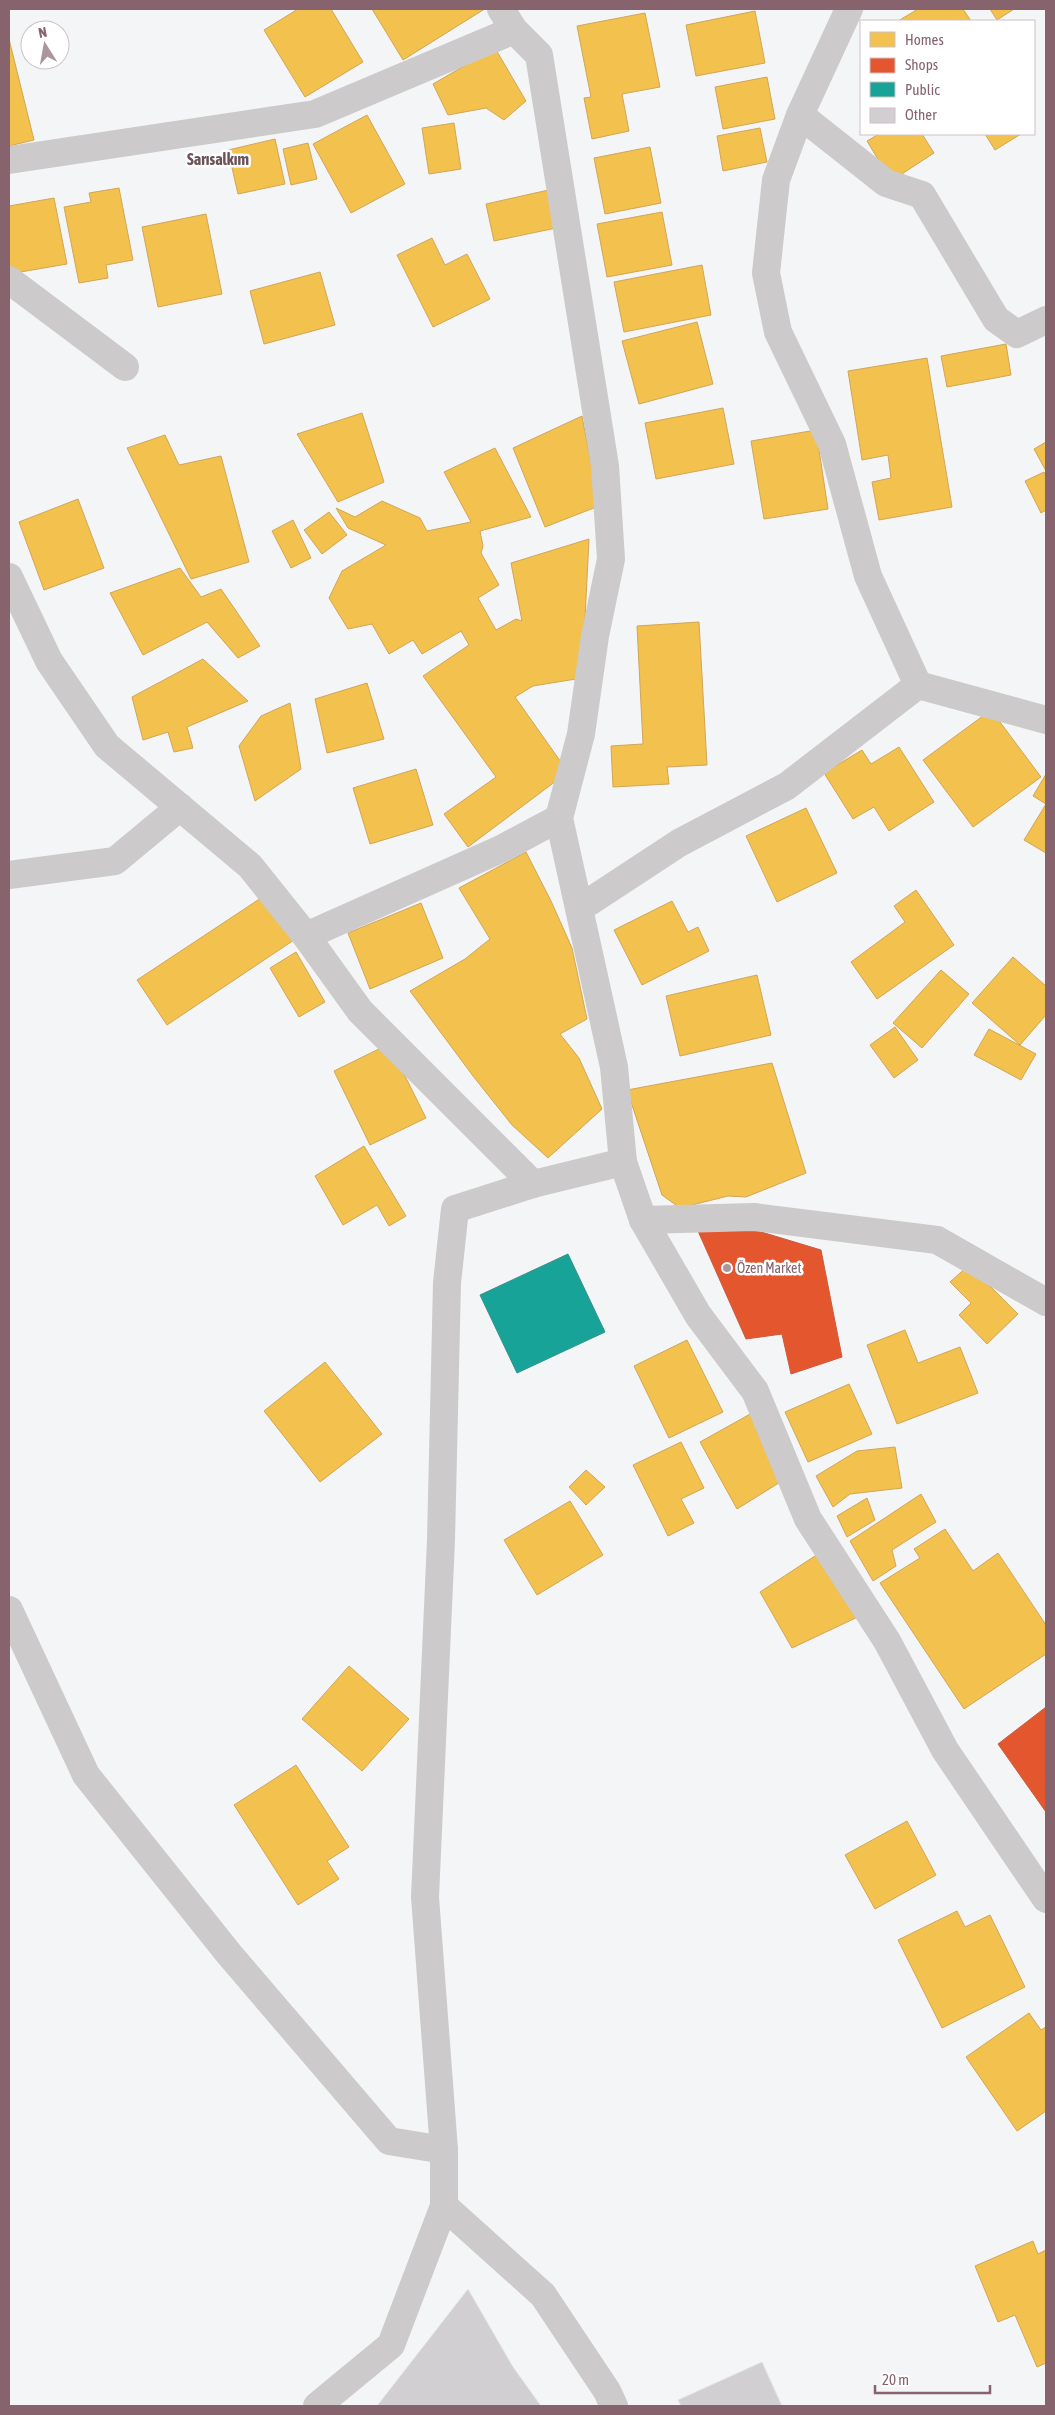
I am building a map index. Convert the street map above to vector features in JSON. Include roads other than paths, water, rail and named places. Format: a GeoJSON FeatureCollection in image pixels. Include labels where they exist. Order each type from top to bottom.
{"type":"FeatureCollection","features":[{"type":"Feature","properties":{"kind":"street"},"geometry":{"type":"LineString","coordinates":[[849,9],[800,115],[776,180],[766,273],[778,332],[832,444],[868,576],[918,685]]}},
{"type":"Feature","properties":{"kind":"street"},"geometry":{"type":"LineString","coordinates":[[9,160],[315,114],[508,20],[539,55],[605,466],[610,550],[581,734],[559,818],[614,1067],[623,1162],[643,1220],[698,1316],[755,1392],[808,1519],[887,1640],[944,1750],[1046,1899]]}},
{"type":"Feature","properties":{"kind":"street"},"geometry":{"type":"LineString","coordinates":[[800,115],[886,184],[922,195],[996,319],[1017,334],[1046,320]]}},
{"type":"Feature","properties":{"kind":"street"},"geometry":{"type":"LineString","coordinates":[[9,280],[125,367]]}},
{"type":"Feature","properties":{"kind":"street"},"geometry":{"type":"LineString","coordinates":[[9,577],[20,625],[49,660],[107,746],[250,866],[306,936],[360,1011],[533,1184]]}},
{"type":"Feature","properties":{"kind":"street"},"geometry":{"type":"LineString","coordinates":[[918,685],[1046,720]]}},
{"type":"Feature","properties":{"kind":"street"},"geometry":{"type":"LineString","coordinates":[[580,908],[679,844],[787,786],[918,685]]}},
{"type":"Feature","properties":{"kind":"street"},"geometry":{"type":"LineString","coordinates":[[9,875],[115,861],[180,807]]}},
{"type":"Feature","properties":{"kind":"street"},"geometry":{"type":"LineString","coordinates":[[306,936],[501,849],[559,818]]}},
{"type":"Feature","properties":{"kind":"street"},"geometry":{"type":"LineString","coordinates":[[317,2406],[391,2345],[444,2206],[444,2150],[425,1897],[442,1540],[447,1283],[455,1209],[533,1184],[623,1162]]}},
{"type":"Feature","properties":{"kind":"street"},"geometry":{"type":"LineString","coordinates":[[643,1220],[754,1217],[937,1240],[1046,1302]]}},
{"type":"Feature","properties":{"kind":"street"},"geometry":{"type":"LineString","coordinates":[[9,1610],[86,1775],[223,1946],[389,2141],[444,2150]]}},
{"type":"Feature","properties":{"kind":"street"},"geometry":{"type":"LineString","coordinates":[[444,2206],[543,2295],[607,2391],[614,2406]]}},
{"type":"Feature","properties":{"kind":"place","name":"Özen Market"},"geometry":{"type":"Point","coordinates":[727,1268]}},
{"type":"Feature","properties":{"kind":"district","name":"Sarısalkım"},"geometry":{"type":"Point","coordinates":[218,159]}}]}
